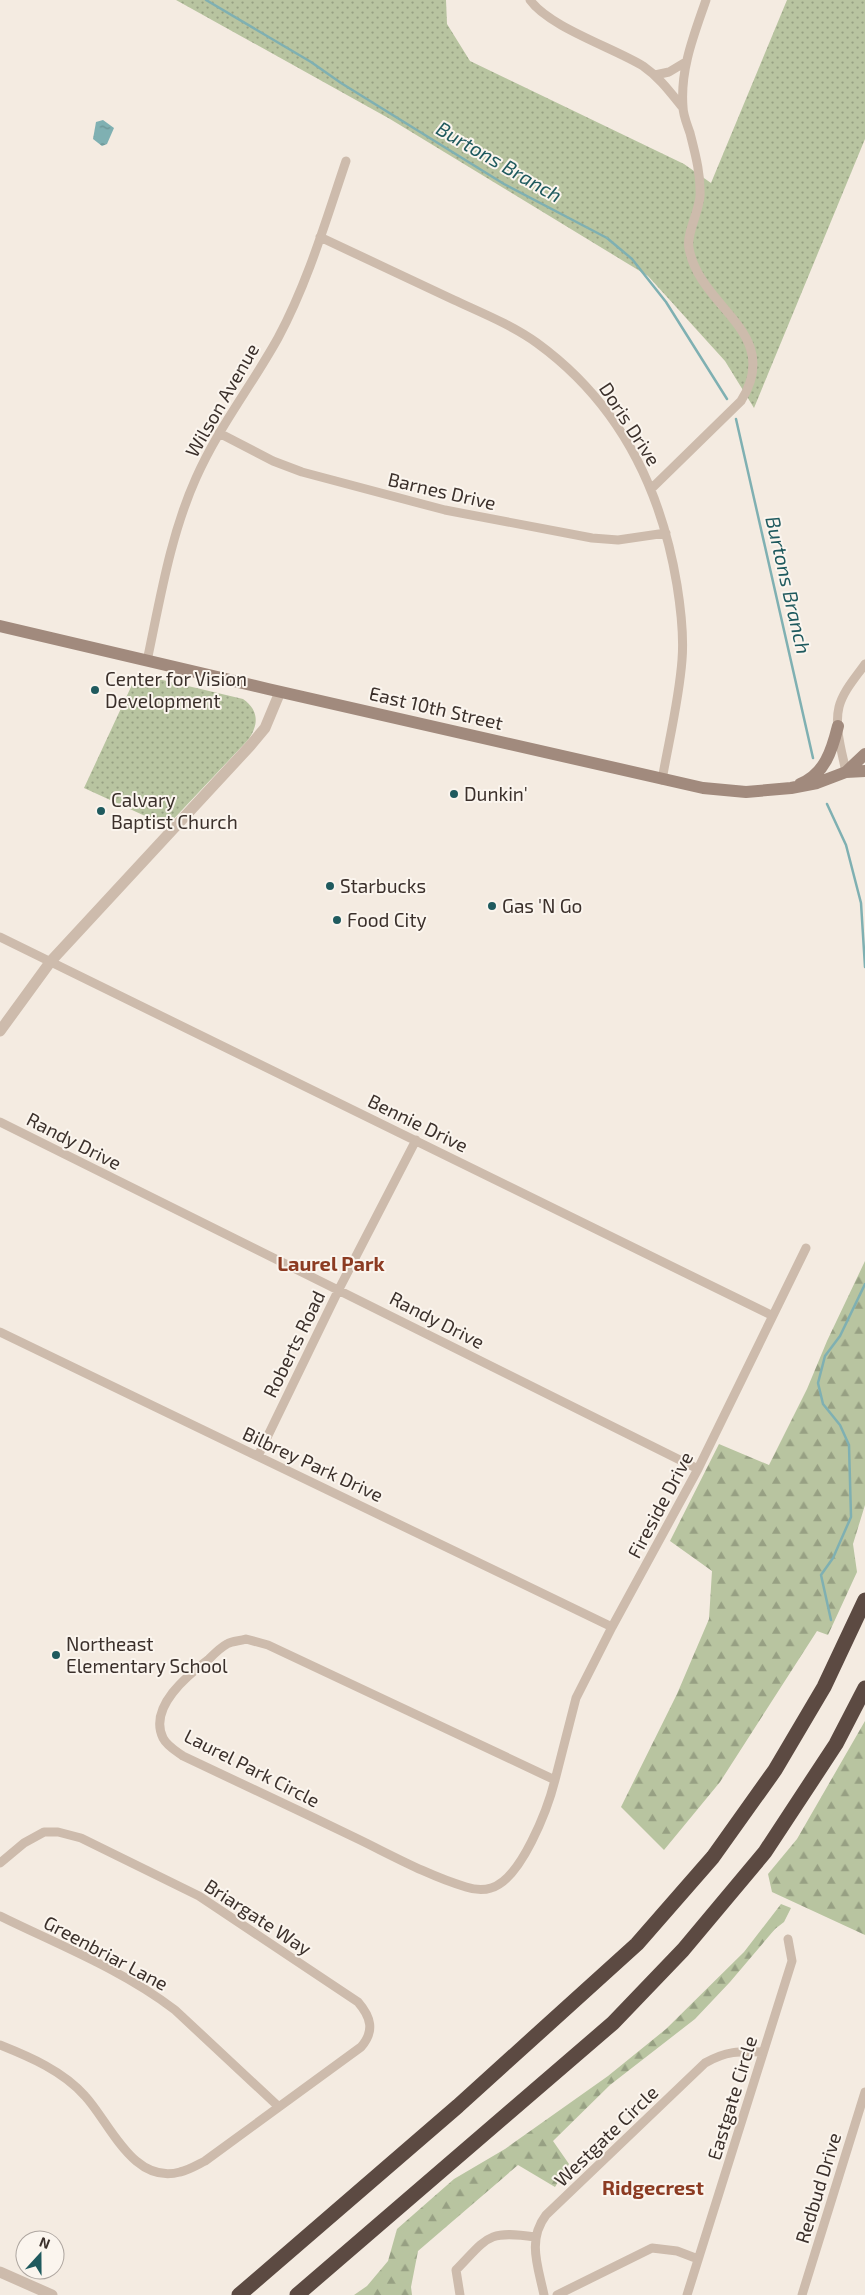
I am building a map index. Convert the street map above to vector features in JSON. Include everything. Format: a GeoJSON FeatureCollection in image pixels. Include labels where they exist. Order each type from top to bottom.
{"type":"FeatureCollection","features":[{"type":"Feature","properties":{"kind":"highway"},"geometry":{"type":"LineString","coordinates":[[239,2295],[458,2106],[637,1944],[713,1856],[775,1770],[824,1686],[865,1600]]}},
{"type":"Feature","properties":{"kind":"highway"},"geometry":{"type":"LineString","coordinates":[[297,2295],[613,2023],[684,1950],[764,1852],[836,1744],[865,1688]]}},
{"type":"Feature","properties":{"kind":"main road","name":"East 10th Street"},"geometry":{"type":"LineString","coordinates":[[0,626],[703,788],[746,792],[791,788],[817,783],[846,772],[865,771]]}},
{"type":"Feature","properties":{"kind":"main road"},"geometry":{"type":"LineString","coordinates":[[791,788],[805,782],[828,760],[838,726]]}},
{"type":"Feature","properties":{"kind":"main road"},"geometry":{"type":"LineString","coordinates":[[846,772],[865,754]]}},
{"type":"Feature","properties":{"kind":"street"},"geometry":{"type":"LineString","coordinates":[[530,0],[553,19],[642,66],[655,76],[683,108]]}},
{"type":"Feature","properties":{"kind":"street"},"geometry":{"type":"LineString","coordinates":[[652,488],[741,401],[751,386],[753,368],[750,348],[744,334],[734,318],[703,283],[692,262],[688,242],[700,197],[698,161],[683,108],[684,62],[706,0]]}},
{"type":"Feature","properties":{"kind":"street"},"geometry":{"type":"LineString","coordinates":[[655,76],[669,72],[684,62]]}},
{"type":"Feature","properties":{"kind":"street","name":"Wilson Avenue"},"geometry":{"type":"LineString","coordinates":[[147,661],[171,553],[196,480],[219,433],[278,338],[300,290],[346,161]]}},
{"type":"Feature","properties":{"kind":"street","name":"Doris Drive"},"geometry":{"type":"LineString","coordinates":[[320,237],[497,320],[536,342],[574,373],[599,401],[619,429],[652,488],[666,533],[680,602],[682,660],[662,780]]}},
{"type":"Feature","properties":{"kind":"street","name":"Barnes Drive"},"geometry":{"type":"LineString","coordinates":[[219,433],[273,461],[302,472],[445,510],[592,538],[618,540],[666,533]]}},
{"type":"Feature","properties":{"kind":"street"},"geometry":{"type":"LineString","coordinates":[[846,772],[838,726],[839,706],[847,689],[865,664]]}},
{"type":"Feature","properties":{"kind":"street"},"geometry":{"type":"LineString","coordinates":[[0,1031],[51,961],[265,728],[280,692]]}},
{"type":"Feature","properties":{"kind":"street","name":"Bennie Drive"},"geometry":{"type":"LineString","coordinates":[[0,937],[771,1315]]}},
{"type":"Feature","properties":{"kind":"street","name":"Randy Drive"},"geometry":{"type":"LineString","coordinates":[[0,1122],[698,1469]]}},
{"type":"Feature","properties":{"kind":"street","name":"Roberts Road"},"geometry":{"type":"LineString","coordinates":[[258,1456],[339,1289],[416,1140]]}},
{"type":"Feature","properties":{"kind":"street","name":"Fireside Drive"},"geometry":{"type":"LineString","coordinates":[[555,1780],[576,1698],[612,1627],[698,1469],[771,1315],[806,1248]]}},
{"type":"Feature","properties":{"kind":"street","name":"Bilbrey Park Drive"},"geometry":{"type":"LineString","coordinates":[[0,1332],[612,1627]]}},
{"type":"Feature","properties":{"kind":"street","name":"Laurel Park Circle"},"geometry":{"type":"LineString","coordinates":[[246,1639],[268,1645],[555,1780],[539,1825],[514,1872],[503,1883],[479,1891],[464,1887],[401,1860],[183,1756],[163,1738],[160,1725],[162,1711],[168,1700],[189,1675],[227,1644],[246,1639]]}},
{"type":"Feature","properties":{"kind":"street","name":"Briargate Way"},"geometry":{"type":"LineString","coordinates":[[0,1863],[24,1843],[44,1832],[58,1832],[81,1838],[199,1896],[358,2002],[366,2012],[370,2024],[367,2040],[361,2047],[205,2161],[180,2172],[156,2172],[132,2158],[84,2095],[68,2081],[45,2066],[0,2045]]}},
{"type":"Feature","properties":{"kind":"street","name":"Greenbriar Lane"},"geometry":{"type":"LineString","coordinates":[[0,1916],[123,1976],[157,1996],[175,2010],[279,2107]]}},
{"type":"Feature","properties":{"kind":"street","name":"Eastgate Circle"},"geometry":{"type":"LineString","coordinates":[[687,2295],[792,1960],[788,1939]]}},
{"type":"Feature","properties":{"kind":"street","name":"Westgate Circle"},"geometry":{"type":"LineString","coordinates":[[535,2237],[539,2224],[546,2215],[705,2063],[717,2056],[734,2051],[763,2052]]}},
{"type":"Feature","properties":{"kind":"street","name":"Redbud Drive"},"geometry":{"type":"LineString","coordinates":[[802,2295],[865,2092]]}},
{"type":"Feature","properties":{"kind":"street"},"geometry":{"type":"LineString","coordinates":[[460,2295],[456,2270],[488,2237],[510,2233],[535,2237],[534,2248],[544,2295]]}},
{"type":"Feature","properties":{"kind":"street"},"geometry":{"type":"LineString","coordinates":[[557,2295],[652,2248],[677,2251],[698,2259]]}},
{"type":"Feature","properties":{"kind":"street"},"geometry":{"type":"LineString","coordinates":[[0,2272],[52,2295]]}},
{"type":"Feature","properties":{"kind":"green space"},"geometry":{"type":"Polygon","coordinates":[[[176,0],[446,0],[447,24],[470,61],[684,164],[711,183],[787,0],[865,0],[865,139],[754,408],[725,361],[648,276],[390,119],[176,0]]]}},
{"type":"Feature","properties":{"kind":"green space"},"geometry":{"type":"Polygon","coordinates":[[[137,674],[243,699],[252,708],[256,718],[254,729],[248,740],[167,826],[84,788],[137,674]]]}},
{"type":"Feature","properties":{"kind":"green space"},"geometry":{"type":"Polygon","coordinates":[[[865,1261],[865,1505],[853,1544],[857,1572],[828,1635],[817,1631],[720,1782],[664,1850],[621,1807],[677,1694],[709,1619],[712,1571],[670,1541],[719,1444],[769,1465],[807,1389],[827,1341],[865,1261]]]}},
{"type":"Feature","properties":{"kind":"green space"},"geometry":{"type":"Polygon","coordinates":[[[865,1721],[865,1935],[772,1892],[768,1874],[797,1839],[865,1721]]]}},
{"type":"Feature","properties":{"kind":"green space"},"geometry":{"type":"Polygon","coordinates":[[[781,1904],[791,1908],[784,1922],[775,1929],[730,1982],[695,2019],[610,2085],[553,2141],[569,2164],[555,2187],[518,2165],[418,2251],[411,2287],[412,2295],[354,2295],[367,2286],[388,2261],[397,2229],[454,2179],[505,2149],[608,2076],[666,2029],[744,1952],[781,1904]]]}},
{"type":"Feature","properties":{"kind":"water"},"geometry":{"type":"Polygon","coordinates":[[[103,120],[114,128],[107,144],[102,146],[93,139],[96,122],[103,120]]]}},
{"type":"Feature","properties":{"kind":"waterway","name":"Burtons Branch"},"geometry":{"type":"LineString","coordinates":[[206,0],[311,62],[341,83],[504,184],[607,238],[632,259],[666,302],[727,399]]}},
{"type":"Feature","properties":{"kind":"waterway","name":"Burtons Branch"},"geometry":{"type":"LineString","coordinates":[[736,419],[813,758]]}},
{"type":"Feature","properties":{"kind":"waterway","name":"Burtons Branch"},"geometry":{"type":"LineString","coordinates":[[827,804],[846,845],[861,903],[865,967]]}},
{"type":"Feature","properties":{"kind":"waterway","name":"Burtons Branch"},"geometry":{"type":"LineString","coordinates":[[831,1620],[821,1575],[833,1558],[851,1517],[849,1445],[840,1425],[823,1404],[818,1383],[825,1356],[840,1336],[865,1284]]}},
{"type":"Feature","properties":{"kind":"place","name":"Center for Vision Development"},"geometry":{"type":"Point","coordinates":[95,690]}},
{"type":"Feature","properties":{"kind":"place","name":"Dunkin'"},"geometry":{"type":"Point","coordinates":[454,794]}},
{"type":"Feature","properties":{"kind":"place","name":"Calvary Baptist Church"},"geometry":{"type":"Point","coordinates":[101,811]}},
{"type":"Feature","properties":{"kind":"place","name":"Starbucks"},"geometry":{"type":"Point","coordinates":[330,886]}},
{"type":"Feature","properties":{"kind":"place","name":"Gas 'N Go"},"geometry":{"type":"Point","coordinates":[492,906]}},
{"type":"Feature","properties":{"kind":"place","name":"Food City"},"geometry":{"type":"Point","coordinates":[337,920]}},
{"type":"Feature","properties":{"kind":"place","name":"Northeast Elementary School"},"geometry":{"type":"Point","coordinates":[56,1655]}},
{"type":"Feature","properties":{"kind":"district","name":"Laurel Park"},"geometry":{"type":"Point","coordinates":[331,1264]}},
{"type":"Feature","properties":{"kind":"district","name":"Ridgecrest"},"geometry":{"type":"Point","coordinates":[653,2188]}}]}
